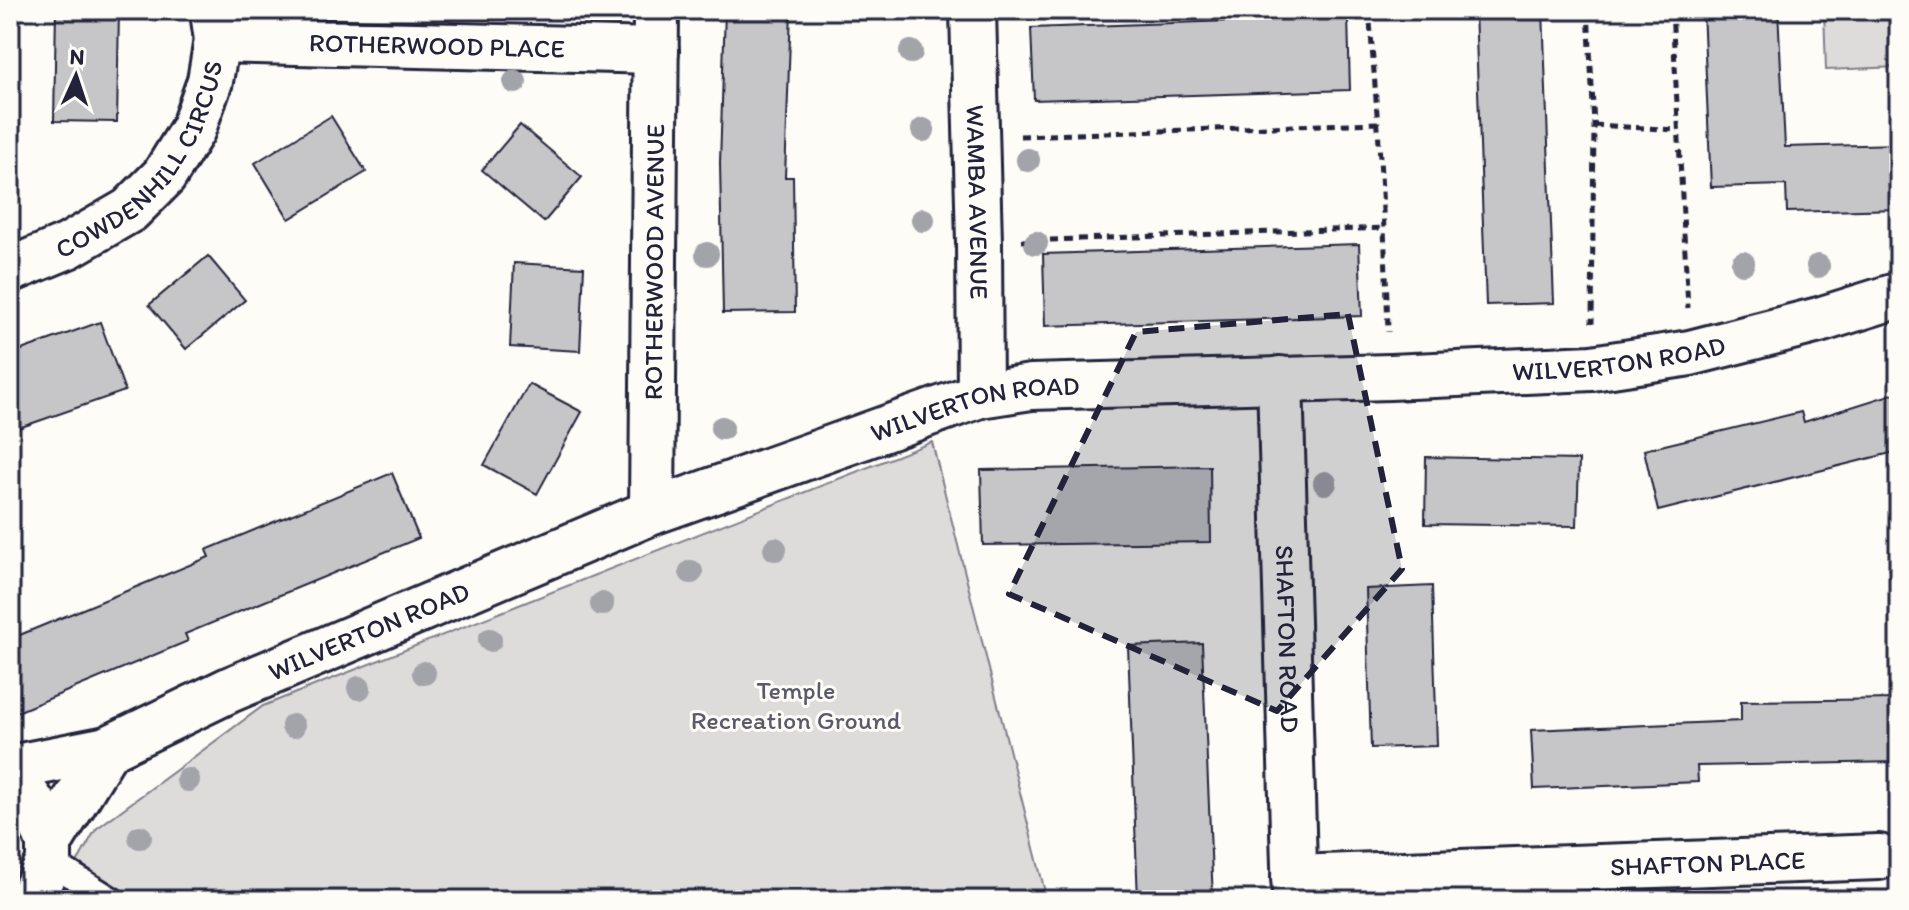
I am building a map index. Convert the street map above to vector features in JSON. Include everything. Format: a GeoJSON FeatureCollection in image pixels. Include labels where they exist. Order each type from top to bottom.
{"type":"FeatureCollection","features":[{"type":"Feature","properties":{"kind":"street","name":"WAMBA AVENUE"},"geometry":{"type":"LineString","coordinates":[[973,10],[980,395]]}},
{"type":"Feature","properties":{"kind":"street","name":"ROTHERWOOD PLACE"},"geometry":{"type":"LineString","coordinates":[[215,25],[656,30]]}},
{"type":"Feature","properties":{"kind":"street","name":"COWDENHILL CIRCUS"},"geometry":{"type":"LineString","coordinates":[[10,270],[68,246],[130,210],[164,176],[193,129],[210,81],[215,25]]}},
{"type":"Feature","properties":{"kind":"street","name":"ROTHERWOOD AVENUE"},"geometry":{"type":"LineString","coordinates":[[652,512],[656,30]]}},
{"type":"Feature","properties":{"kind":"street","name":"WILVERTON ROAD"},"geometry":{"type":"LineString","coordinates":[[10,768],[107,749],[229,690],[652,512],[980,395],[1031,387],[1592,368],[1690,353],[1819,320],[1899,295]]}},
{"type":"Feature","properties":{"kind":"street","name":"SHAFTON ROAD"},"geometry":{"type":"LineString","coordinates":[[1280,379],[1295,889]]}},
{"type":"Feature","properties":{"kind":"street"},"geometry":{"type":"LineString","coordinates":[[43,868],[107,749]]}},
{"type":"Feature","properties":{"kind":"street"},"geometry":{"type":"LineString","coordinates":[[10,782],[23,790],[34,805],[43,868]]}},
{"type":"Feature","properties":{"kind":"street","name":"SHAFTON PLACE"},"geometry":{"type":"LineString","coordinates":[[1295,889],[1879,857]]}},
{"type":"Feature","properties":{"kind":"lane"},"geometry":{"type":"LineString","coordinates":[[43,868],[112,900]]}},
{"type":"Feature","properties":{"kind":"path"},"geometry":{"type":"LineString","coordinates":[[1369,10],[1379,123],[1390,377]]}},
{"type":"Feature","properties":{"kind":"path"},"geometry":{"type":"LineString","coordinates":[[1588,10],[1594,125],[1592,368]]}},
{"type":"Feature","properties":{"kind":"path"},"geometry":{"type":"LineString","coordinates":[[1672,10],[1690,353]]}},
{"type":"Feature","properties":{"kind":"path"},"geometry":{"type":"LineString","coordinates":[[977,137],[1379,123]]}},
{"type":"Feature","properties":{"kind":"path"},"geometry":{"type":"LineString","coordinates":[[1594,125],[1678,130]]}},
{"type":"Feature","properties":{"kind":"path"},"geometry":{"type":"LineString","coordinates":[[979,243],[1385,228]]}},
{"type":"Feature","properties":{"kind":"highlighted area"},"geometry":{"type":"Polygon","coordinates":[[[1348,314],[1402,569],[1277,711],[1009,594],[1136,332],[1348,314]]]}},
{"type":"Feature","properties":{"kind":"green space"},"geometry":{"type":"Polygon","coordinates":[[[1824,10],[1899,10],[1899,67],[1826,70],[1824,10]]]}},
{"type":"Feature","properties":{"kind":"green space","name":"Temple Recreation Ground"},"geometry":{"type":"Polygon","coordinates":[[[932,442],[1047,900],[56,900],[96,829],[263,706],[932,442]]]}},
{"type":"Feature","properties":{"kind":"building"},"geometry":{"type":"Polygon","coordinates":[[[56,10],[119,10],[117,122],[54,121],[56,10]]]}},
{"type":"Feature","properties":{"kind":"building"},"geometry":{"type":"Polygon","coordinates":[[[725,10],[791,10],[785,177],[793,177],[795,312],[723,313],[720,163],[725,10]]]}},
{"type":"Feature","properties":{"kind":"building"},"geometry":{"type":"Polygon","coordinates":[[[1475,10],[1543,10],[1554,303],[1486,305],[1475,10]]]}},
{"type":"Feature","properties":{"kind":"building"},"geometry":{"type":"Polygon","coordinates":[[[1703,10],[1778,10],[1785,147],[1899,144],[1899,209],[1787,212],[1786,185],[1711,187],[1703,10]]]}},
{"type":"Feature","properties":{"kind":"building"},"geometry":{"type":"Polygon","coordinates":[[[1348,17],[1350,90],[1034,100],[1031,28],[1348,17]]]}},
{"type":"Feature","properties":{"kind":"building"},"geometry":{"type":"Polygon","coordinates":[[[331,116],[366,172],[289,219],[255,163],[331,116]]]}},
{"type":"Feature","properties":{"kind":"building"},"geometry":{"type":"Polygon","coordinates":[[[520,125],[582,177],[544,222],[482,170],[520,125]]]}},
{"type":"Feature","properties":{"kind":"building"},"geometry":{"type":"Polygon","coordinates":[[[1359,244],[1362,316],[1045,326],[1043,254],[1359,244]]]}},
{"type":"Feature","properties":{"kind":"building"},"geometry":{"type":"Polygon","coordinates":[[[208,256],[245,300],[186,349],[149,305],[208,256]]]}},
{"type":"Feature","properties":{"kind":"building"},"geometry":{"type":"Polygon","coordinates":[[[514,263],[584,267],[580,351],[510,347],[514,263]]]}},
{"type":"Feature","properties":{"kind":"building"},"geometry":{"type":"Polygon","coordinates":[[[100,322],[125,391],[10,431],[10,354],[100,322]]]}},
{"type":"Feature","properties":{"kind":"building"},"geometry":{"type":"Polygon","coordinates":[[[529,384],[582,412],[537,494],[484,465],[529,384]]]}},
{"type":"Feature","properties":{"kind":"building"},"geometry":{"type":"Polygon","coordinates":[[[1899,392],[1899,451],[1658,511],[1644,450],[1801,412],[1804,422],[1899,392]]]}},
{"type":"Feature","properties":{"kind":"building"},"geometry":{"type":"Polygon","coordinates":[[[1426,457],[1579,460],[1577,526],[1425,524],[1426,457]]]}},
{"type":"Feature","properties":{"kind":"building"},"geometry":{"type":"Polygon","coordinates":[[[1210,466],[1211,542],[983,545],[981,470],[1210,466]]]}},
{"type":"Feature","properties":{"kind":"building"},"geometry":{"type":"Polygon","coordinates":[[[392,473],[419,538],[185,634],[188,641],[10,715],[10,639],[209,557],[206,550],[392,473]]]}},
{"type":"Feature","properties":{"kind":"building"},"geometry":{"type":"Polygon","coordinates":[[[1432,586],[1437,746],[1371,748],[1366,589],[1432,586]]]}},
{"type":"Feature","properties":{"kind":"building"},"geometry":{"type":"Polygon","coordinates":[[[1202,643],[1213,900],[1138,900],[1128,646],[1202,643]]]}},
{"type":"Feature","properties":{"kind":"building"},"geometry":{"type":"Polygon","coordinates":[[[1899,699],[1899,762],[1697,766],[1698,782],[1534,789],[1531,730],[1741,721],[1741,701],[1899,699]]]}}]}
